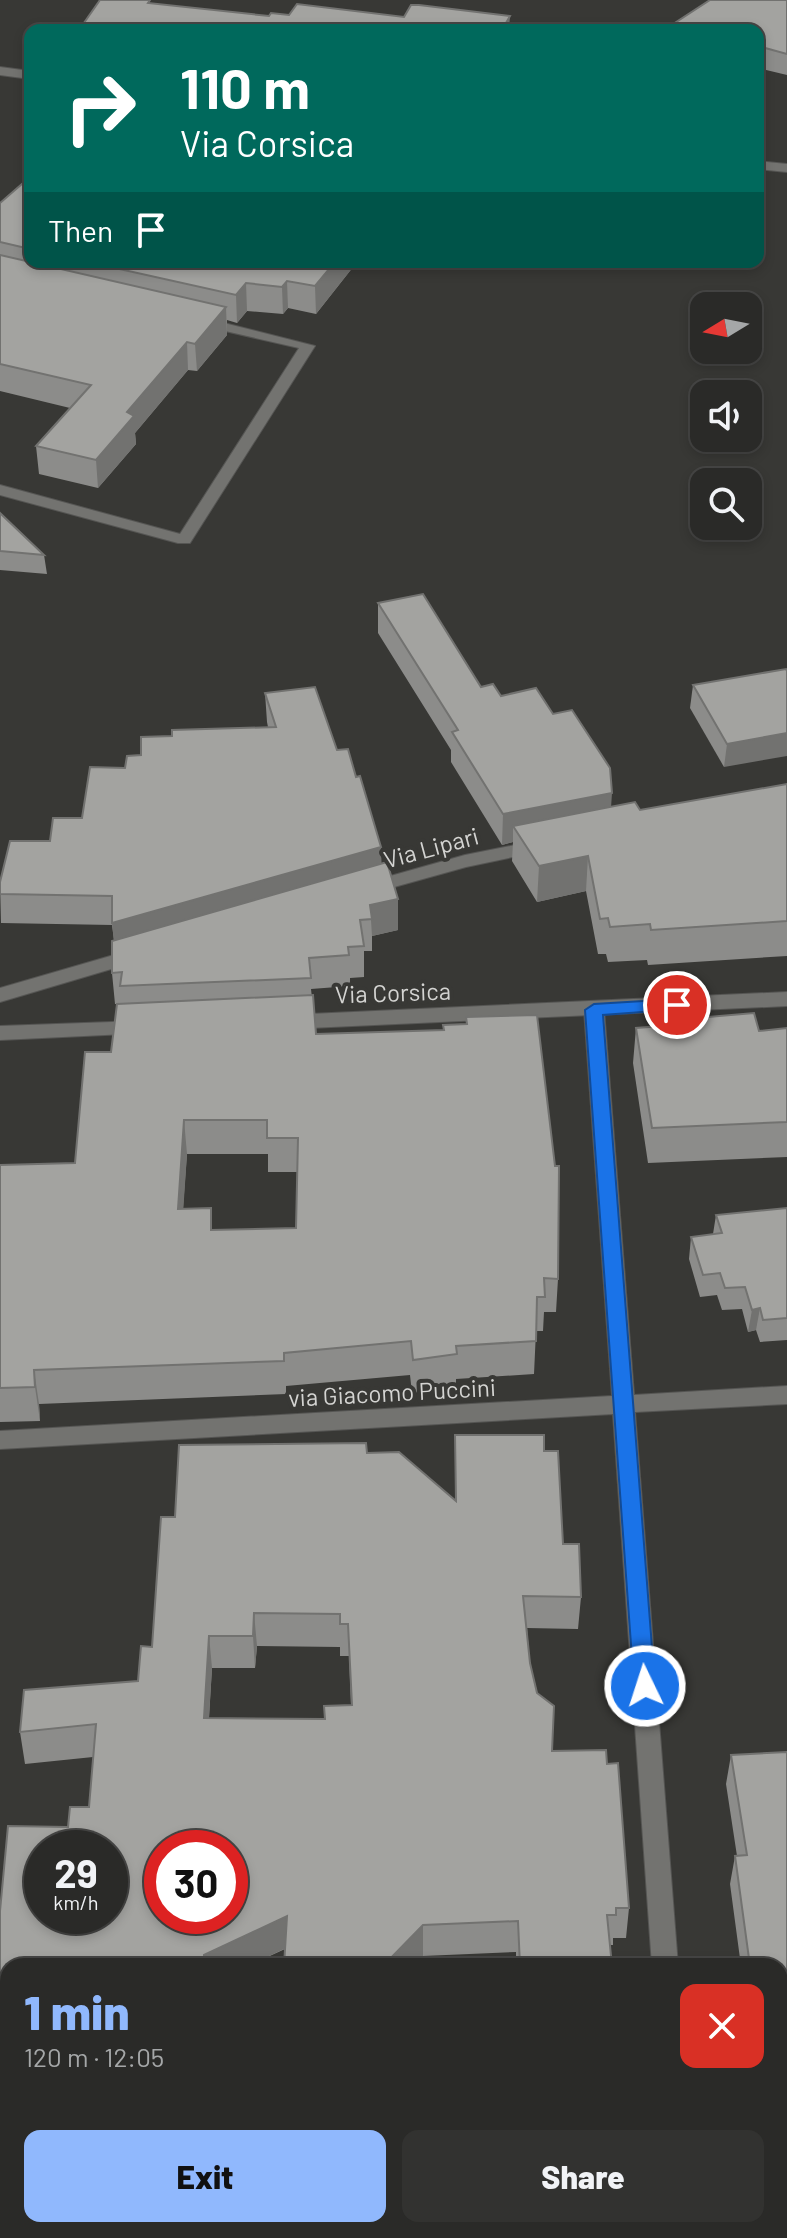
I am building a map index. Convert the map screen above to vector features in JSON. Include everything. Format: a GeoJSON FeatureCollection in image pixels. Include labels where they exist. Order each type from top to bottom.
{"type":"FeatureCollection","features":[{"type":"Feature","properties":{"kind":"street"},"geometry":{"type":"LineString","coordinates":[[0,71],[24,74]]}},
{"type":"Feature","properties":{"kind":"street"},"geometry":{"type":"LineString","coordinates":[[764,166],[787,168]]}},
{"type":"Feature","properties":{"kind":"street"},"geometry":{"type":"LineString","coordinates":[[0,490],[184,540],[308,346],[185,318]]}},
{"type":"Feature","properties":{"kind":"street","name":"Via Lipari"},"geometry":{"type":"LineString","coordinates":[[345,895],[465,861],[557,843]]}},
{"type":"Feature","properties":{"kind":"street"},"geometry":{"type":"LineString","coordinates":[[0,995],[150,950]]}},
{"type":"Feature","properties":{"kind":"street","name":"Via Corsica"},"geometry":{"type":"LineString","coordinates":[[266,1023],[787,999]]}},
{"type":"Feature","properties":{"kind":"street"},"geometry":{"type":"LineString","coordinates":[[594,1010],[664,1958]]}},
{"type":"Feature","properties":{"kind":"street"},"geometry":{"type":"LineString","coordinates":[[0,1033],[156,1027]]}},
{"type":"Feature","properties":{"kind":"street","name":"via Giacomo Puccini"},"geometry":{"type":"LineString","coordinates":[[0,1440],[787,1395]]}},
{"type":"Feature","properties":{"kind":"building"},"geometry":{"type":"Polygon","coordinates":[[[100,0],[150,0],[148,3],[269,16],[271,13],[289,15],[297,4],[404,17],[411,5],[510,16],[505,24],[83,24],[100,0]]]}},
{"type":"Feature","properties":{"kind":"building"},"geometry":{"type":"Polygon","coordinates":[[[710,0],[787,0],[787,54],[764,48],[764,24],[673,24],[710,0]]]}},
{"type":"Feature","properties":{"kind":"building"},"geometry":{"type":"Polygon","coordinates":[[[24,182],[24,248],[0,242],[0,203],[24,182]]]}},
{"type":"Feature","properties":{"kind":"building"},"geometry":{"type":"Polygon","coordinates":[[[0,255],[24,261],[24,268],[56,268],[226,307],[195,344],[187,342],[127,412],[134,416],[96,460],[36,446],[91,385],[0,364],[0,255]]]}},
{"type":"Feature","properties":{"kind":"building"},"geometry":{"type":"Polygon","coordinates":[[[115,268],[330,268],[315,286],[287,281],[282,287],[246,283],[236,295],[115,268]]]}},
{"type":"Feature","properties":{"kind":"building"},"geometry":{"type":"Polygon","coordinates":[[[0,513],[44,555],[0,551],[0,513]]]}},
{"type":"Feature","properties":{"kind":"building"},"geometry":{"type":"Polygon","coordinates":[[[423,594],[481,687],[493,684],[501,696],[536,688],[553,714],[572,710],[610,768],[612,793],[503,814],[452,732],[458,730],[378,603],[423,594]]]}},
{"type":"Feature","properties":{"kind":"building"},"geometry":{"type":"Polygon","coordinates":[[[786,669],[787,733],[727,744],[693,685],[786,669]]]}},
{"type":"Feature","properties":{"kind":"building"},"geometry":{"type":"Polygon","coordinates":[[[315,687],[337,750],[348,749],[356,777],[360,776],[381,847],[112,923],[112,896],[0,894],[10,841],[50,841],[53,818],[82,818],[90,767],[125,768],[127,756],[141,755],[141,737],[172,736],[172,730],[276,727],[265,693],[315,687]]]}},
{"type":"Feature","properties":{"kind":"building"},"geometry":{"type":"Polygon","coordinates":[[[787,784],[787,921],[651,930],[650,924],[610,927],[608,918],[600,919],[588,856],[539,866],[513,826],[635,802],[640,810],[787,784]]]}},
{"type":"Feature","properties":{"kind":"building"},"geometry":{"type":"Polygon","coordinates":[[[387,862],[398,899],[370,905],[372,919],[360,920],[364,946],[348,947],[349,955],[309,958],[311,978],[120,986],[122,972],[112,973],[112,941],[387,862]]]}},
{"type":"Feature","properties":{"kind":"building"},"geometry":{"type":"Polygon","coordinates":[[[313,995],[316,1034],[444,1030],[443,1025],[467,1024],[466,1017],[537,1015],[555,1166],[559,1166],[558,1279],[544,1278],[545,1297],[537,1297],[536,1341],[456,1346],[457,1354],[413,1360],[411,1341],[284,1353],[284,1361],[34,1370],[35,1387],[0,1388],[0,1165],[75,1163],[85,1052],[111,1052],[117,1004],[313,995]],[[184,1120],[178,1209],[211,1208],[211,1230],[296,1228],[298,1138],[267,1138],[267,1120],[184,1120]]]}},
{"type":"Feature","properties":{"kind":"building"},"geometry":{"type":"Polygon","coordinates":[[[754,1013],[759,1031],[787,1028],[787,1122],[652,1128],[636,1028],[674,1025],[673,1020],[754,1013]]]}},
{"type":"Feature","properties":{"kind":"building"},"geometry":{"type":"Polygon","coordinates":[[[787,1208],[787,1318],[763,1320],[760,1308],[752,1310],[745,1287],[725,1288],[720,1273],[703,1275],[691,1237],[722,1233],[716,1215],[787,1208]]]}},
{"type":"Feature","properties":{"kind":"building"},"geometry":{"type":"Polygon","coordinates":[[[455,1435],[544,1435],[544,1451],[558,1451],[563,1544],[579,1544],[581,1597],[523,1596],[530,1663],[537,1693],[554,1706],[552,1751],[606,1750],[607,1764],[618,1763],[629,1908],[616,1908],[616,1915],[607,1915],[611,1958],[520,1958],[518,1921],[423,1925],[391,1958],[284,1958],[287,1916],[204,1955],[204,1958],[0,1958],[0,1911],[8,1826],[68,1827],[70,1807],[89,1807],[96,1724],[20,1732],[24,1690],[138,1681],[141,1646],[152,1647],[161,1517],[175,1517],[179,1445],[366,1443],[367,1453],[399,1452],[456,1501],[455,1435]],[[254,1613],[253,1636],[209,1636],[204,1718],[325,1719],[324,1706],[352,1705],[348,1624],[340,1624],[340,1614],[254,1613]]]}},
{"type":"Feature","properties":{"kind":"building"},"geometry":{"type":"Polygon","coordinates":[[[787,1752],[787,1958],[749,1958],[735,1856],[747,1855],[731,1755],[787,1752]]]}},
{"type":"Feature","properties":{"kind":"route"},"geometry":{"type":"LineString","coordinates":[[645,1686],[594,1010],[677,1005]]}}]}
